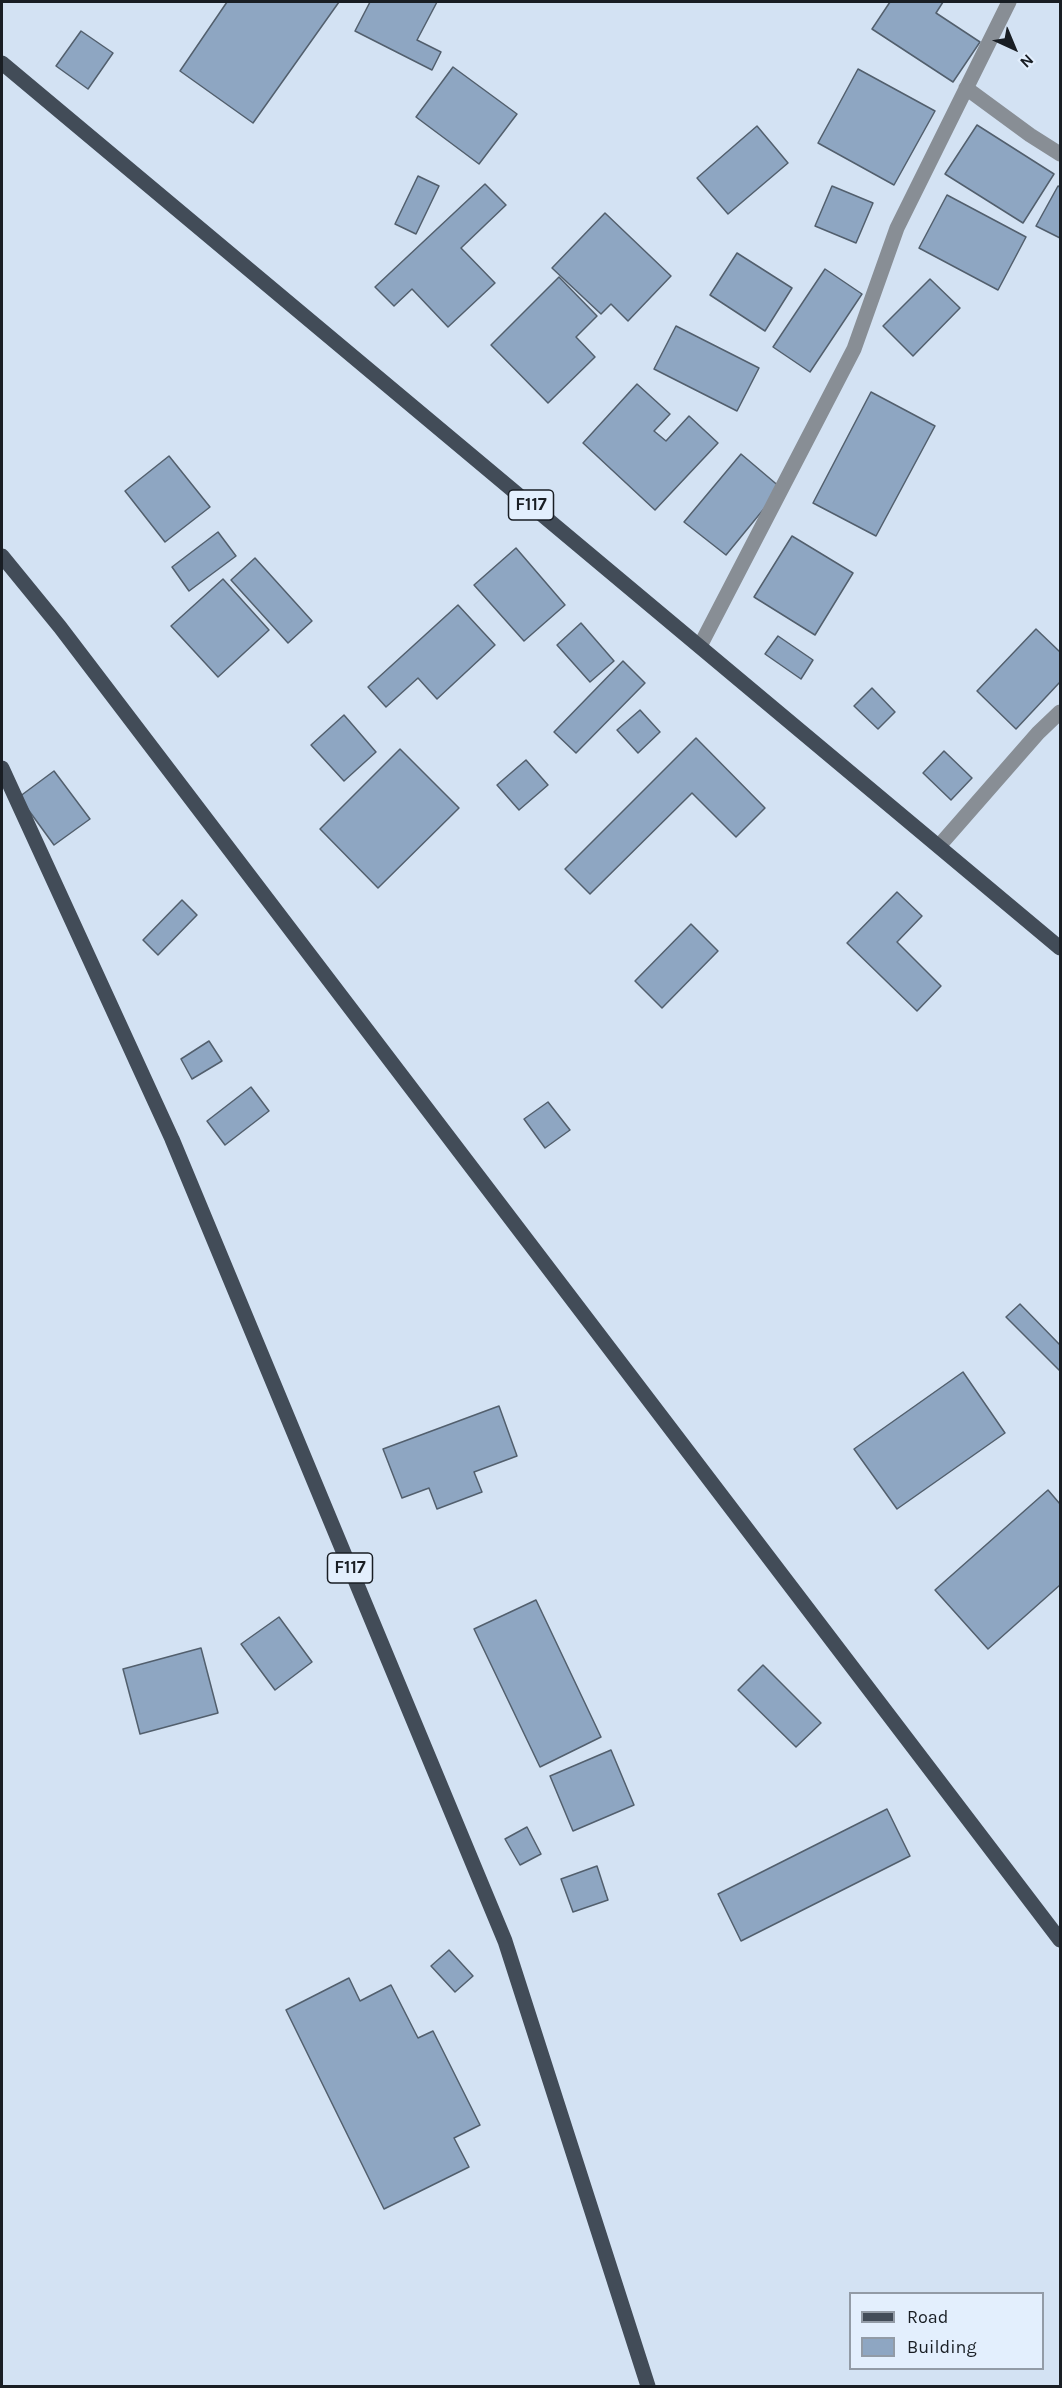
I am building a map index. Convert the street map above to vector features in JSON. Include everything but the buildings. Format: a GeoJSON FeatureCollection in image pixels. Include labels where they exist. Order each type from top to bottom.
{"type":"FeatureCollection","features":[{"type":"Feature","properties":{"kind":"main road","name":"F117"},"geometry":{"type":"LineString","coordinates":[[2,63],[1060,948]]}},
{"type":"Feature","properties":{"kind":"main road"},"geometry":{"type":"LineString","coordinates":[[2,556],[60,627],[1060,1940]]}},
{"type":"Feature","properties":{"kind":"main road","name":"F117"},"geometry":{"type":"LineString","coordinates":[[2,768],[172,1139],[504,1941],[648,2386]]}},
{"type":"Feature","properties":{"kind":"street"},"geometry":{"type":"LineString","coordinates":[[700,646],[854,349],[897,228],[1009,2]]}},
{"type":"Feature","properties":{"kind":"street"},"geometry":{"type":"LineString","coordinates":[[966,88],[1060,154]]}},
{"type":"Feature","properties":{"kind":"street"},"geometry":{"type":"LineString","coordinates":[[939,846],[1038,733],[1060,712]]}}]}
